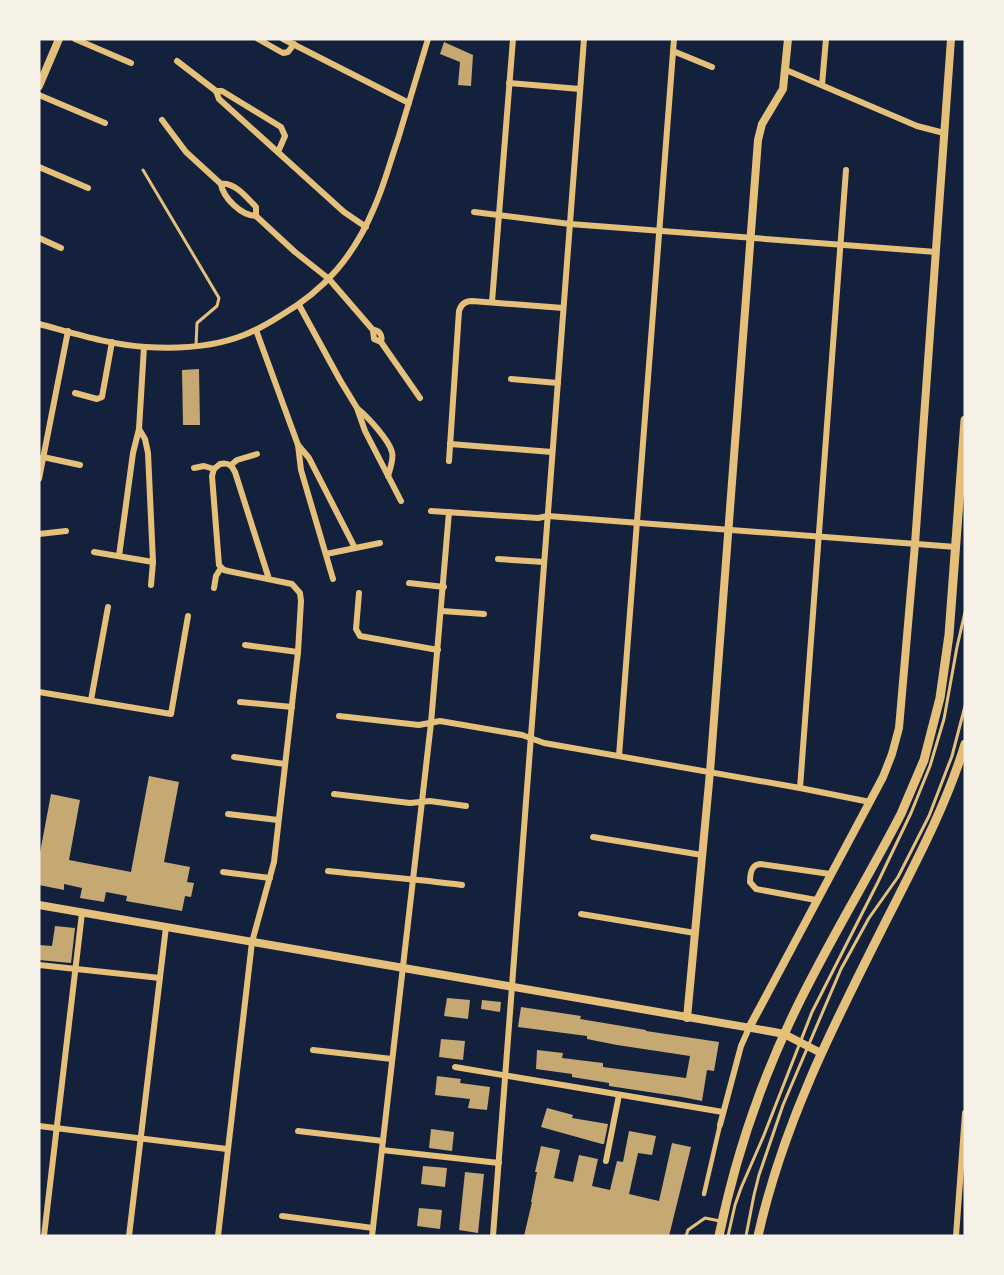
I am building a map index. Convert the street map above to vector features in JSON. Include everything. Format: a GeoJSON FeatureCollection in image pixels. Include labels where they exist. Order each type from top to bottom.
{"type":"FeatureCollection","features":[{"type":"Feature","properties":{"kind":"main road"},"geometry":{"type":"LineString","coordinates":[[719,1236],[748,1124],[784,1034],[810,981],[901,814],[924,760],[936,719],[949,635],[965,420]]}},
{"type":"Feature","properties":{"kind":"main road"},"geometry":{"type":"LineString","coordinates":[[758,1236],[767,1198],[806,1087],[931,832],[965,744]]}},
{"type":"Feature","properties":{"kind":"street"},"geometry":{"type":"LineString","coordinates":[[39,86],[59,39]]}},
{"type":"Feature","properties":{"kind":"street"},"geometry":{"type":"LineString","coordinates":[[75,39],[131,63]]}},
{"type":"Feature","properties":{"kind":"street"},"geometry":{"type":"LineString","coordinates":[[258,39],[283,53],[288,52],[294,44]]}},
{"type":"Feature","properties":{"kind":"street"},"geometry":{"type":"LineString","coordinates":[[283,39],[409,103]]}},
{"type":"Feature","properties":{"kind":"street"},"geometry":{"type":"LineString","coordinates":[[39,324],[112,342],[144,347],[196,346],[232,339],[256,330],[299,305],[329,279],[344,262],[366,226],[381,191],[428,39]]}},
{"type":"Feature","properties":{"kind":"street"},"geometry":{"type":"LineString","coordinates":[[492,302],[513,39]]}},
{"type":"Feature","properties":{"kind":"street"},"geometry":{"type":"LineString","coordinates":[[494,1236],[584,39]]}},
{"type":"Feature","properties":{"kind":"street"},"geometry":{"type":"LineString","coordinates":[[619,756],[674,39]]}},
{"type":"Feature","properties":{"kind":"street"},"geometry":{"type":"LineString","coordinates":[[687,1018],[710,772],[758,134],[783,89],[788,39]]}},
{"type":"Feature","properties":{"kind":"street"},"geometry":{"type":"LineString","coordinates":[[822,85],[826,39]]}},
{"type":"Feature","properties":{"kind":"street"},"geometry":{"type":"LineString","coordinates":[[704,1194],[741,1046],[888,766],[899,728],[915,544],[951,39]]}},
{"type":"Feature","properties":{"kind":"street"},"geometry":{"type":"LineString","coordinates":[[673,51],[712,67]]}},
{"type":"Feature","properties":{"kind":"street"},"geometry":{"type":"LineString","coordinates":[[177,61],[216,92],[219,99],[344,212],[366,226]]}},
{"type":"Feature","properties":{"kind":"street"},"geometry":{"type":"LineString","coordinates":[[786,70],[917,126],[944,133]]}},
{"type":"Feature","properties":{"kind":"street"},"geometry":{"type":"LineString","coordinates":[[509,83],[580,88]]}},
{"type":"Feature","properties":{"kind":"street"},"geometry":{"type":"LineString","coordinates":[[216,92],[224,92],[281,127],[285,136],[278,152]]}},
{"type":"Feature","properties":{"kind":"street"},"geometry":{"type":"LineString","coordinates":[[39,95],[105,123]]}},
{"type":"Feature","properties":{"kind":"street"},"geometry":{"type":"LineString","coordinates":[[162,120],[186,152],[221,184],[225,197],[244,213],[256,216],[329,279],[373,330],[381,334],[381,342],[420,398]]}},
{"type":"Feature","properties":{"kind":"street"},"geometry":{"type":"LineString","coordinates":[[39,166],[88,188]]}},
{"type":"Feature","properties":{"kind":"street"},"geometry":{"type":"LineString","coordinates":[[800,788],[846,171]]}},
{"type":"Feature","properties":{"kind":"street"},"geometry":{"type":"LineString","coordinates":[[221,184],[234,187],[256,207],[256,216]]}},
{"type":"Feature","properties":{"kind":"street"},"geometry":{"type":"LineString","coordinates":[[474,212],[570,224],[936,252]]}},
{"type":"Feature","properties":{"kind":"street"},"geometry":{"type":"LineString","coordinates":[[39,238],[61,248]]}},
{"type":"Feature","properties":{"kind":"street"},"geometry":{"type":"LineString","coordinates":[[449,461],[459,311],[464,303],[492,302],[563,308]]}},
{"type":"Feature","properties":{"kind":"street"},"geometry":{"type":"LineString","coordinates":[[299,305],[357,408],[362,426],[401,501]]}},
{"type":"Feature","properties":{"kind":"street"},"geometry":{"type":"LineString","coordinates":[[256,330],[298,445],[301,470],[333,579]]}},
{"type":"Feature","properties":{"kind":"street"},"geometry":{"type":"LineString","coordinates":[[39,480],[68,332]]}},
{"type":"Feature","properties":{"kind":"street"},"geometry":{"type":"LineString","coordinates":[[75,393],[97,399],[102,397],[112,342]]}},
{"type":"Feature","properties":{"kind":"street"},"geometry":{"type":"LineString","coordinates":[[119,556],[133,453],[139,429],[144,347]]}},
{"type":"Feature","properties":{"kind":"street"},"geometry":{"type":"LineString","coordinates":[[511,379],[558,383]]}},
{"type":"Feature","properties":{"kind":"street"},"geometry":{"type":"LineString","coordinates":[[357,408],[371,421],[391,448],[392,457],[388,477]]}},
{"type":"Feature","properties":{"kind":"street"},"geometry":{"type":"LineString","coordinates":[[139,429],[147,446],[153,562],[151,585]]}},
{"type":"Feature","properties":{"kind":"street"},"geometry":{"type":"LineString","coordinates":[[450,444],[552,452]]}},
{"type":"Feature","properties":{"kind":"street"},"geometry":{"type":"LineString","coordinates":[[298,445],[314,466],[355,548]]}},
{"type":"Feature","properties":{"kind":"street"},"geometry":{"type":"LineString","coordinates":[[231,465],[237,460],[257,454]]}},
{"type":"Feature","properties":{"kind":"street"},"geometry":{"type":"LineString","coordinates":[[43,458],[80,465]]}},
{"type":"Feature","properties":{"kind":"street"},"geometry":{"type":"LineString","coordinates":[[194,468],[204,466],[214,468],[226,463],[231,465],[269,579]]}},
{"type":"Feature","properties":{"kind":"street"},"geometry":{"type":"LineString","coordinates":[[214,468],[218,561],[221,568],[292,584],[298,589],[301,597],[298,652],[273,862],[252,942],[218,1236]]}},
{"type":"Feature","properties":{"kind":"street"},"geometry":{"type":"LineString","coordinates":[[431,511],[637,522],[956,547]]}},
{"type":"Feature","properties":{"kind":"street"},"geometry":{"type":"LineString","coordinates":[[372,1236],[431,723],[449,512]]}},
{"type":"Feature","properties":{"kind":"street"},"geometry":{"type":"LineString","coordinates":[[39,534],[66,531]]}},
{"type":"Feature","properties":{"kind":"street"},"geometry":{"type":"LineString","coordinates":[[326,554],[381,543]]}},
{"type":"Feature","properties":{"kind":"street"},"geometry":{"type":"LineString","coordinates":[[94,552],[153,562]]}},
{"type":"Feature","properties":{"kind":"street"},"geometry":{"type":"LineString","coordinates":[[498,558],[544,562]]}},
{"type":"Feature","properties":{"kind":"street"},"geometry":{"type":"LineString","coordinates":[[214,588],[216,576],[221,568]]}},
{"type":"Feature","properties":{"kind":"street"},"geometry":{"type":"LineString","coordinates":[[409,583],[444,587]]}},
{"type":"Feature","properties":{"kind":"street"},"geometry":{"type":"LineString","coordinates":[[359,593],[356,629],[360,636],[438,650]]}},
{"type":"Feature","properties":{"kind":"street"},"geometry":{"type":"LineString","coordinates":[[91,700],[108,607]]}},
{"type":"Feature","properties":{"kind":"street"},"geometry":{"type":"LineString","coordinates":[[442,611],[484,614]]}},
{"type":"Feature","properties":{"kind":"street"},"geometry":{"type":"LineString","coordinates":[[39,692],[171,714],[188,616]]}},
{"type":"Feature","properties":{"kind":"street"},"geometry":{"type":"LineString","coordinates":[[245,645],[298,652]]}},
{"type":"Feature","properties":{"kind":"street"},"geometry":{"type":"LineString","coordinates":[[240,702],[291,707]]}},
{"type":"Feature","properties":{"kind":"street"},"geometry":{"type":"LineString","coordinates":[[339,716],[419,725],[440,721],[531,738],[544,743],[870,802]]}},
{"type":"Feature","properties":{"kind":"street"},"geometry":{"type":"LineString","coordinates":[[234,757],[285,764]]}},
{"type":"Feature","properties":{"kind":"street"},"geometry":{"type":"LineString","coordinates":[[334,794],[410,803],[430,801],[466,806]]}},
{"type":"Feature","properties":{"kind":"street"},"geometry":{"type":"LineString","coordinates":[[228,814],[278,820]]}},
{"type":"Feature","properties":{"kind":"street"},"geometry":{"type":"LineString","coordinates":[[593,837],[702,855]]}},
{"type":"Feature","properties":{"kind":"street"},"geometry":{"type":"LineString","coordinates":[[816,900],[756,889],[750,882],[753,866],[757,864],[830,874]]}},
{"type":"Feature","properties":{"kind":"street"},"geometry":{"type":"LineString","coordinates":[[328,871],[462,885]]}},
{"type":"Feature","properties":{"kind":"street"},"geometry":{"type":"LineString","coordinates":[[223,872],[270,878]]}},
{"type":"Feature","properties":{"kind":"street"},"geometry":{"type":"LineString","coordinates":[[39,905],[784,1034],[821,1053]]}},
{"type":"Feature","properties":{"kind":"street"},"geometry":{"type":"LineString","coordinates":[[44,1236],[82,913]]}},
{"type":"Feature","properties":{"kind":"street"},"geometry":{"type":"LineString","coordinates":[[581,914],[695,933]]}},
{"type":"Feature","properties":{"kind":"street"},"geometry":{"type":"LineString","coordinates":[[129,1236],[166,927]]}},
{"type":"Feature","properties":{"kind":"street"},"geometry":{"type":"LineString","coordinates":[[39,965],[160,978]]}},
{"type":"Feature","properties":{"kind":"street"},"geometry":{"type":"LineString","coordinates":[[313,1050],[392,1059]]}},
{"type":"Feature","properties":{"kind":"street"},"geometry":{"type":"LineString","coordinates":[[455,1067],[723,1112]]}},
{"type":"Feature","properties":{"kind":"street"},"geometry":{"type":"LineString","coordinates":[[606,1161],[619,1095]]}},
{"type":"Feature","properties":{"kind":"street"},"geometry":{"type":"LineString","coordinates":[[956,1236],[965,1113]]}},
{"type":"Feature","properties":{"kind":"street"},"geometry":{"type":"LineString","coordinates":[[39,1126],[227,1149]]}},
{"type":"Feature","properties":{"kind":"street"},"geometry":{"type":"LineString","coordinates":[[298,1131],[383,1141]]}},
{"type":"Feature","properties":{"kind":"street"},"geometry":{"type":"LineString","coordinates":[[382,1150],[499,1163]]}},
{"type":"Feature","properties":{"kind":"street"},"geometry":{"type":"LineString","coordinates":[[282,1216],[373,1228]]}},
{"type":"Feature","properties":{"kind":"lane"},"geometry":{"type":"LineString","coordinates":[[143,170],[219,298],[217,306],[196,322],[196,346]]}},
{"type":"Feature","properties":{"kind":"lane"},"geometry":{"type":"LineString","coordinates":[[728,1236],[741,1188],[812,1012],[878,882],[927,774],[945,719],[965,612]]}},
{"type":"Feature","properties":{"kind":"lane"},"geometry":{"type":"LineString","coordinates":[[746,1236],[764,1158],[783,1106],[834,984],[869,918],[898,877],[929,816],[952,756],[965,706]]}},
{"type":"Feature","properties":{"kind":"lane"},"geometry":{"type":"LineString","coordinates":[[686,1236],[688,1230],[705,1218],[722,1222]]}},
{"type":"Feature","properties":{"kind":"building"},"geometry":{"type":"Polygon","coordinates":[[[444,42],[473,55],[471,86],[458,85],[460,62],[440,54],[444,42]]]}},
{"type":"Feature","properties":{"kind":"building"},"geometry":{"type":"Polygon","coordinates":[[[199,369],[200,425],[183,425],[182,370],[199,369]]]}},
{"type":"Feature","properties":{"kind":"building"},"geometry":{"type":"Polygon","coordinates":[[[149,776],[179,782],[164,862],[190,867],[187,882],[194,883],[191,897],[185,896],[182,911],[126,901],[127,896],[106,892],[104,902],[80,898],[82,888],[64,884],[64,890],[39,885],[39,858],[51,794],[80,800],[69,860],[131,872],[149,776]]]}},
{"type":"Feature","properties":{"kind":"building"},"geometry":{"type":"Polygon","coordinates":[[[55,926],[75,928],[71,963],[39,960],[39,945],[52,946],[55,926]]]}},
{"type":"Feature","properties":{"kind":"building"},"geometry":{"type":"Polygon","coordinates":[[[447,998],[470,1000],[468,1019],[444,1016],[447,998]]]}},
{"type":"Feature","properties":{"kind":"building"},"geometry":{"type":"Polygon","coordinates":[[[482,1000],[501,1002],[500,1012],[481,1009],[482,1000]]]}},
{"type":"Feature","properties":{"kind":"building"},"geometry":{"type":"Polygon","coordinates":[[[521,1007],[581,1016],[580,1019],[646,1031],[719,1042],[714,1071],[707,1070],[702,1101],[609,1086],[609,1083],[572,1077],[572,1074],[536,1069],[537,1050],[563,1053],[562,1058],[603,1063],[603,1067],[686,1078],[690,1056],[617,1045],[587,1039],[587,1036],[518,1027],[521,1007]]]}},
{"type":"Feature","properties":{"kind":"building"},"geometry":{"type":"Polygon","coordinates":[[[441,1039],[465,1041],[463,1060],[439,1057],[441,1039]]]}},
{"type":"Feature","properties":{"kind":"building"},"geometry":{"type":"Polygon","coordinates":[[[437,1076],[461,1079],[460,1083],[490,1087],[487,1110],[468,1108],[470,1099],[435,1095],[437,1076]]]}},
{"type":"Feature","properties":{"kind":"building"},"geometry":{"type":"Polygon","coordinates":[[[547,1108],[573,1115],[572,1118],[608,1124],[604,1144],[541,1127],[547,1108]]]}},
{"type":"Feature","properties":{"kind":"building"},"geometry":{"type":"Polygon","coordinates":[[[431,1129],[454,1132],[452,1151],[429,1148],[431,1129]]]}},
{"type":"Feature","properties":{"kind":"building"},"geometry":{"type":"Polygon","coordinates":[[[629,1131],[656,1136],[652,1155],[638,1153],[629,1194],[659,1201],[672,1143],[691,1147],[669,1236],[524,1236],[541,1146],[560,1150],[554,1178],[573,1182],[579,1155],[598,1159],[592,1186],[610,1190],[617,1161],[623,1162],[629,1131]]]}},
{"type":"Feature","properties":{"kind":"building"},"geometry":{"type":"Polygon","coordinates":[[[423,1166],[447,1168],[445,1187],[421,1184],[423,1166]]]}},
{"type":"Feature","properties":{"kind":"building"},"geometry":{"type":"Polygon","coordinates":[[[465,1172],[484,1174],[478,1233],[459,1230],[465,1172]]]}},
{"type":"Feature","properties":{"kind":"building"},"geometry":{"type":"Polygon","coordinates":[[[419,1208],[442,1210],[440,1229],[417,1226],[419,1208]]]}}]}
